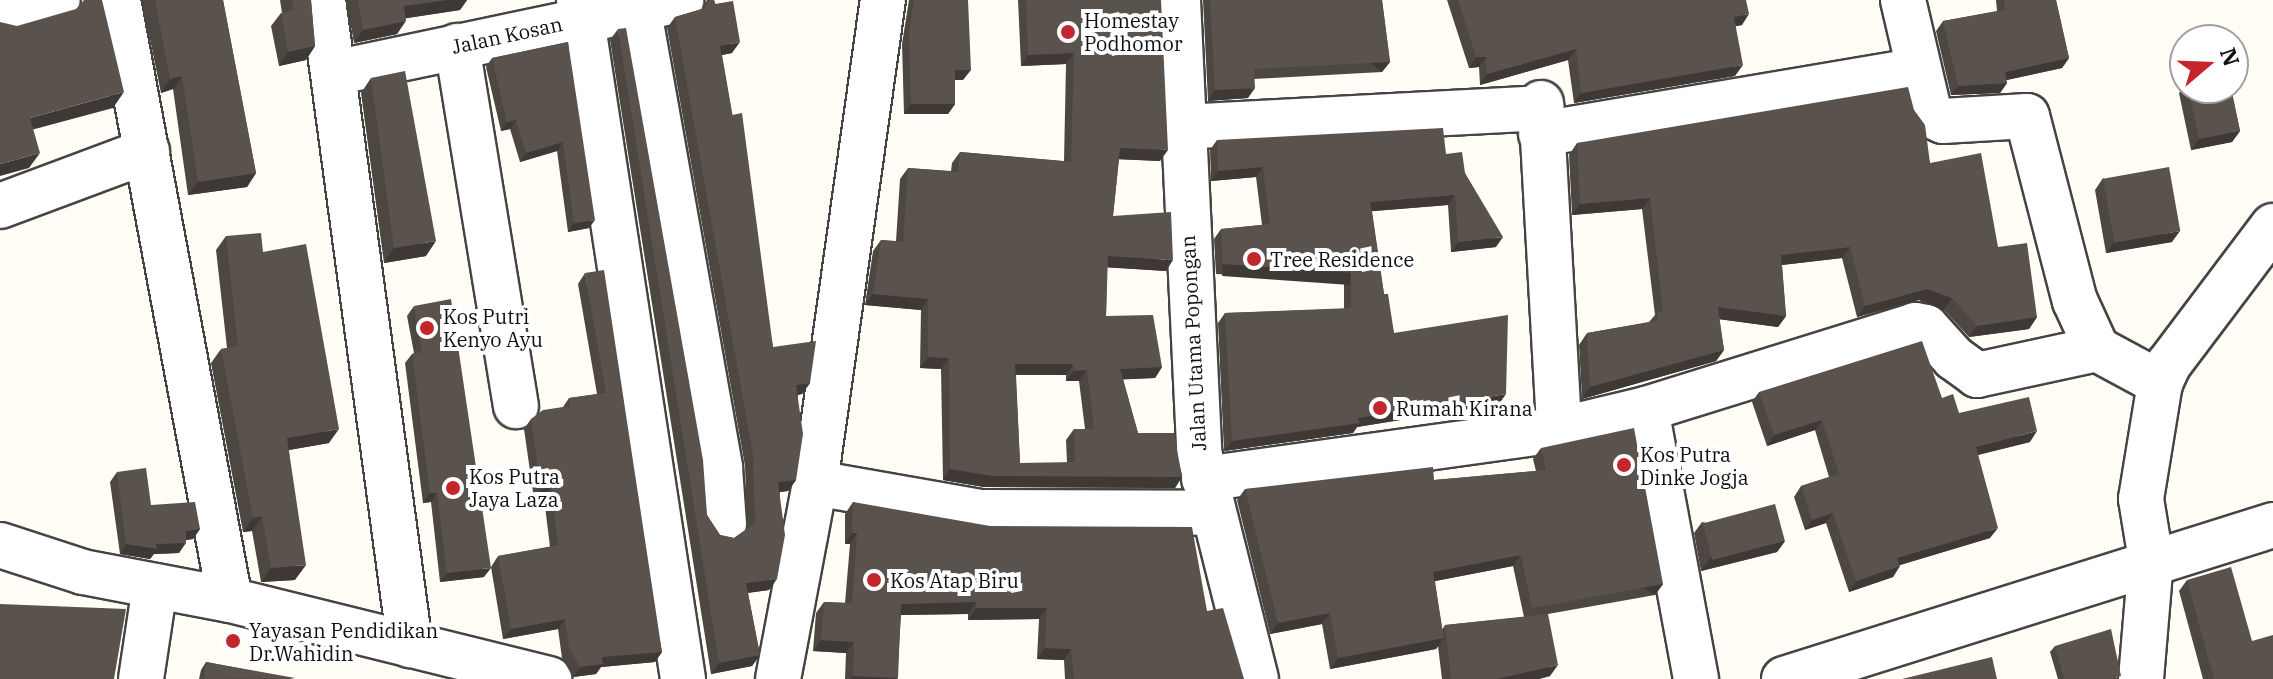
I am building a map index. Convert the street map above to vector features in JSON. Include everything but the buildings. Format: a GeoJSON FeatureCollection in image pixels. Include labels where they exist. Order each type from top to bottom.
{"type":"FeatureCollection","features":[{"type":"Feature","properties":{"kind":"street"},"geometry":{"type":"LineString","coordinates":[[0,17],[58,0]]}},
{"type":"Feature","properties":{"kind":"street"},"geometry":{"type":"LineString","coordinates":[[118,0],[230,600]]}},
{"type":"Feature","properties":{"kind":"street"},"geometry":{"type":"LineString","coordinates":[[323,0],[410,645]]}},
{"type":"Feature","properties":{"kind":"street","name":"Jalan Kosan"},"geometry":{"type":"LineString","coordinates":[[334,73],[457,46],[580,9],[681,0]]}},
{"type":"Feature","properties":{"kind":"street"},"geometry":{"type":"LineString","coordinates":[[778,679],[815,483],[883,0]]}},
{"type":"Feature","properties":{"kind":"street","name":"Jalan Utama Popongan"},"geometry":{"type":"LineString","coordinates":[[1178,0],[1181,127],[1208,496],[1256,679]]}},
{"type":"Feature","properties":{"kind":"street"},"geometry":{"type":"LineString","coordinates":[[1903,0],[1925,105],[1943,121],[2027,116],[2075,301],[2097,349],[2160,383]]}},
{"type":"Feature","properties":{"kind":"street"},"geometry":{"type":"LineString","coordinates":[[638,6],[720,468],[724,524]]}},
{"type":"Feature","properties":{"kind":"street"},"geometry":{"type":"LineString","coordinates":[[580,9],[683,679]]}},
{"type":"Feature","properties":{"kind":"street"},"geometry":{"type":"LineString","coordinates":[[457,46],[516,406]]}},
{"type":"Feature","properties":{"kind":"street"},"geometry":{"type":"LineString","coordinates":[[1181,127],[1541,111],[1919,70]]}},
{"type":"Feature","properties":{"kind":"street"},"geometry":{"type":"LineString","coordinates":[[1541,111],[1559,430]]}},
{"type":"Feature","properties":{"kind":"street"},"geometry":{"type":"LineString","coordinates":[[0,206],[147,151]]}},
{"type":"Feature","properties":{"kind":"street"},"geometry":{"type":"LineString","coordinates":[[2141,679],[2151,560],[2141,499],[2160,383],[2169,364],[2273,226]]}},
{"type":"Feature","properties":{"kind":"street"},"geometry":{"type":"LineString","coordinates":[[815,483],[982,512],[1208,496],[1559,430],[1646,409],[1915,325],[1926,327],[1954,358],[1977,375],[2097,349]]}},
{"type":"Feature","properties":{"kind":"street"},"geometry":{"type":"LineString","coordinates":[[1646,409],[1696,679]]}},
{"type":"Feature","properties":{"kind":"street"},"geometry":{"type":"LineString","coordinates":[[1784,679],[2151,560],[2273,525]]}},
{"type":"Feature","properties":{"kind":"street"},"geometry":{"type":"LineString","coordinates":[[0,545],[83,572],[230,600],[549,679]]}},
{"type":"Feature","properties":{"kind":"street"},"geometry":{"type":"LineString","coordinates":[[141,679],[155,586]]}},
{"type":"Feature","properties":{"kind":"place","name":"Homestay Podhomor"},"geometry":{"type":"Point","coordinates":[1068,32]}},
{"type":"Feature","properties":{"kind":"place","name":"Tree Residence"},"geometry":{"type":"Point","coordinates":[1254,259]}},
{"type":"Feature","properties":{"kind":"place","name":"Kos Putri Kenyo Ayu"},"geometry":{"type":"Point","coordinates":[427,328]}},
{"type":"Feature","properties":{"kind":"place","name":"Rumah Kirana"},"geometry":{"type":"Point","coordinates":[1380,408]}},
{"type":"Feature","properties":{"kind":"place","name":"Kos Putra Dinke Jogja"},"geometry":{"type":"Point","coordinates":[1624,465]}},
{"type":"Feature","properties":{"kind":"place","name":"Kos Putra Jaya Laza"},"geometry":{"type":"Point","coordinates":[453,488]}},
{"type":"Feature","properties":{"kind":"place","name":"Kos Atap Biru"},"geometry":{"type":"Point","coordinates":[874,580]}},
{"type":"Feature","properties":{"kind":"place","name":"Yayasan Pendidikan Dr.Wahidin"},"geometry":{"type":"Point","coordinates":[233,641]}}]}
